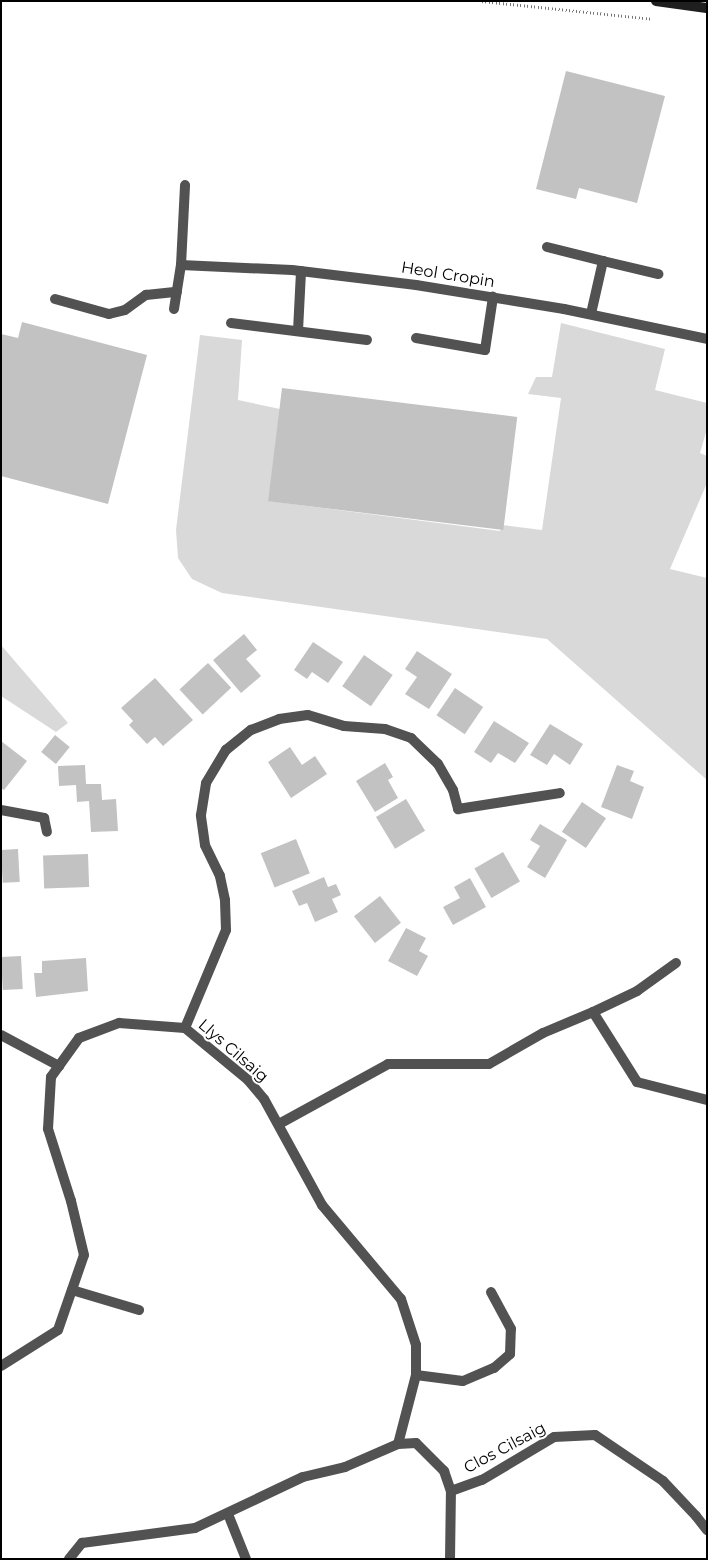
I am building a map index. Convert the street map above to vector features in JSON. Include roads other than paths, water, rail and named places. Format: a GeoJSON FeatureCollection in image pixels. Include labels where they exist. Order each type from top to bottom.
{"type":"FeatureCollection","features":[{"type":"Feature","properties":{"kind":"main road"},"geometry":{"type":"LineString","coordinates":[[656,1],[707,8]]}},
{"type":"Feature","properties":{"kind":"street"},"geometry":{"type":"LineString","coordinates":[[174,309],[181,265],[185,185]]}},
{"type":"Feature","properties":{"kind":"street"},"geometry":{"type":"LineString","coordinates":[[547,247],[658,274]]}},
{"type":"Feature","properties":{"kind":"street"},"geometry":{"type":"LineString","coordinates":[[591,314],[603,261]]}},
{"type":"Feature","properties":{"kind":"street","name":"Heol Cropin"},"geometry":{"type":"LineString","coordinates":[[181,265],[301,271],[493,297],[591,314],[707,339]]}},
{"type":"Feature","properties":{"kind":"street"},"geometry":{"type":"LineString","coordinates":[[298,331],[301,271]]}},
{"type":"Feature","properties":{"kind":"street"},"geometry":{"type":"LineString","coordinates":[[55,299],[109,314],[125,310],[146,295],[177,292]]}},
{"type":"Feature","properties":{"kind":"street"},"geometry":{"type":"LineString","coordinates":[[416,338],[485,350],[493,297]]}},
{"type":"Feature","properties":{"kind":"street"},"geometry":{"type":"LineString","coordinates":[[231,324],[367,340]]}},
{"type":"Feature","properties":{"kind":"street"},"geometry":{"type":"LineString","coordinates":[[184,1028],[226,930],[225,900],[220,876],[205,845],[201,815],[206,783],[226,750],[250,730],[279,719],[308,715],[344,726],[385,729],[411,738],[438,764],[453,790],[458,809],[560,793]]}},
{"type":"Feature","properties":{"kind":"street"},"geometry":{"type":"LineString","coordinates":[[1,810],[44,818],[47,832]]}},
{"type":"Feature","properties":{"kind":"street"},"geometry":{"type":"LineString","coordinates":[[279,1124],[388,1064],[489,1064],[544,1033],[637,991],[676,963]]}},
{"type":"Feature","properties":{"kind":"street"},"geometry":{"type":"LineString","coordinates":[[593,1012],[637,1082],[707,1100]]}},
{"type":"Feature","properties":{"kind":"street","name":"Llys Cilsaig"},"geometry":{"type":"LineString","coordinates":[[1,1366],[58,1330],[84,1255],[71,1201],[48,1129],[51,1077],[79,1038],[120,1023],[184,1028],[248,1080],[279,1124],[322,1205],[401,1299],[416,1345],[416,1375],[398,1444]]}},
{"type":"Feature","properties":{"kind":"street"},"geometry":{"type":"LineString","coordinates":[[1,1035],[59,1066]]}},
{"type":"Feature","properties":{"kind":"street"},"geometry":{"type":"LineString","coordinates":[[72,1290],[139,1310]]}},
{"type":"Feature","properties":{"kind":"street"},"geometry":{"type":"LineString","coordinates":[[416,1375],[463,1381],[494,1368],[510,1354],[511,1329],[491,1292]]}},
{"type":"Feature","properties":{"kind":"street","name":"Clos Cilsaig"},"geometry":{"type":"LineString","coordinates":[[451,1491],[482,1480],[554,1437],[595,1435],[663,1482],[707,1530]]}},
{"type":"Feature","properties":{"kind":"street","name":"Clos Cilsaig"},"geometry":{"type":"LineString","coordinates":[[398,1444],[416,1443],[444,1471],[451,1491],[450,1559]]}},
{"type":"Feature","properties":{"kind":"street"},"geometry":{"type":"LineString","coordinates":[[69,1559],[82,1542],[195,1528],[303,1477],[345,1468],[398,1444]]}},
{"type":"Feature","properties":{"kind":"street"},"geometry":{"type":"LineString","coordinates":[[228,1514],[246,1559]]}}]}
